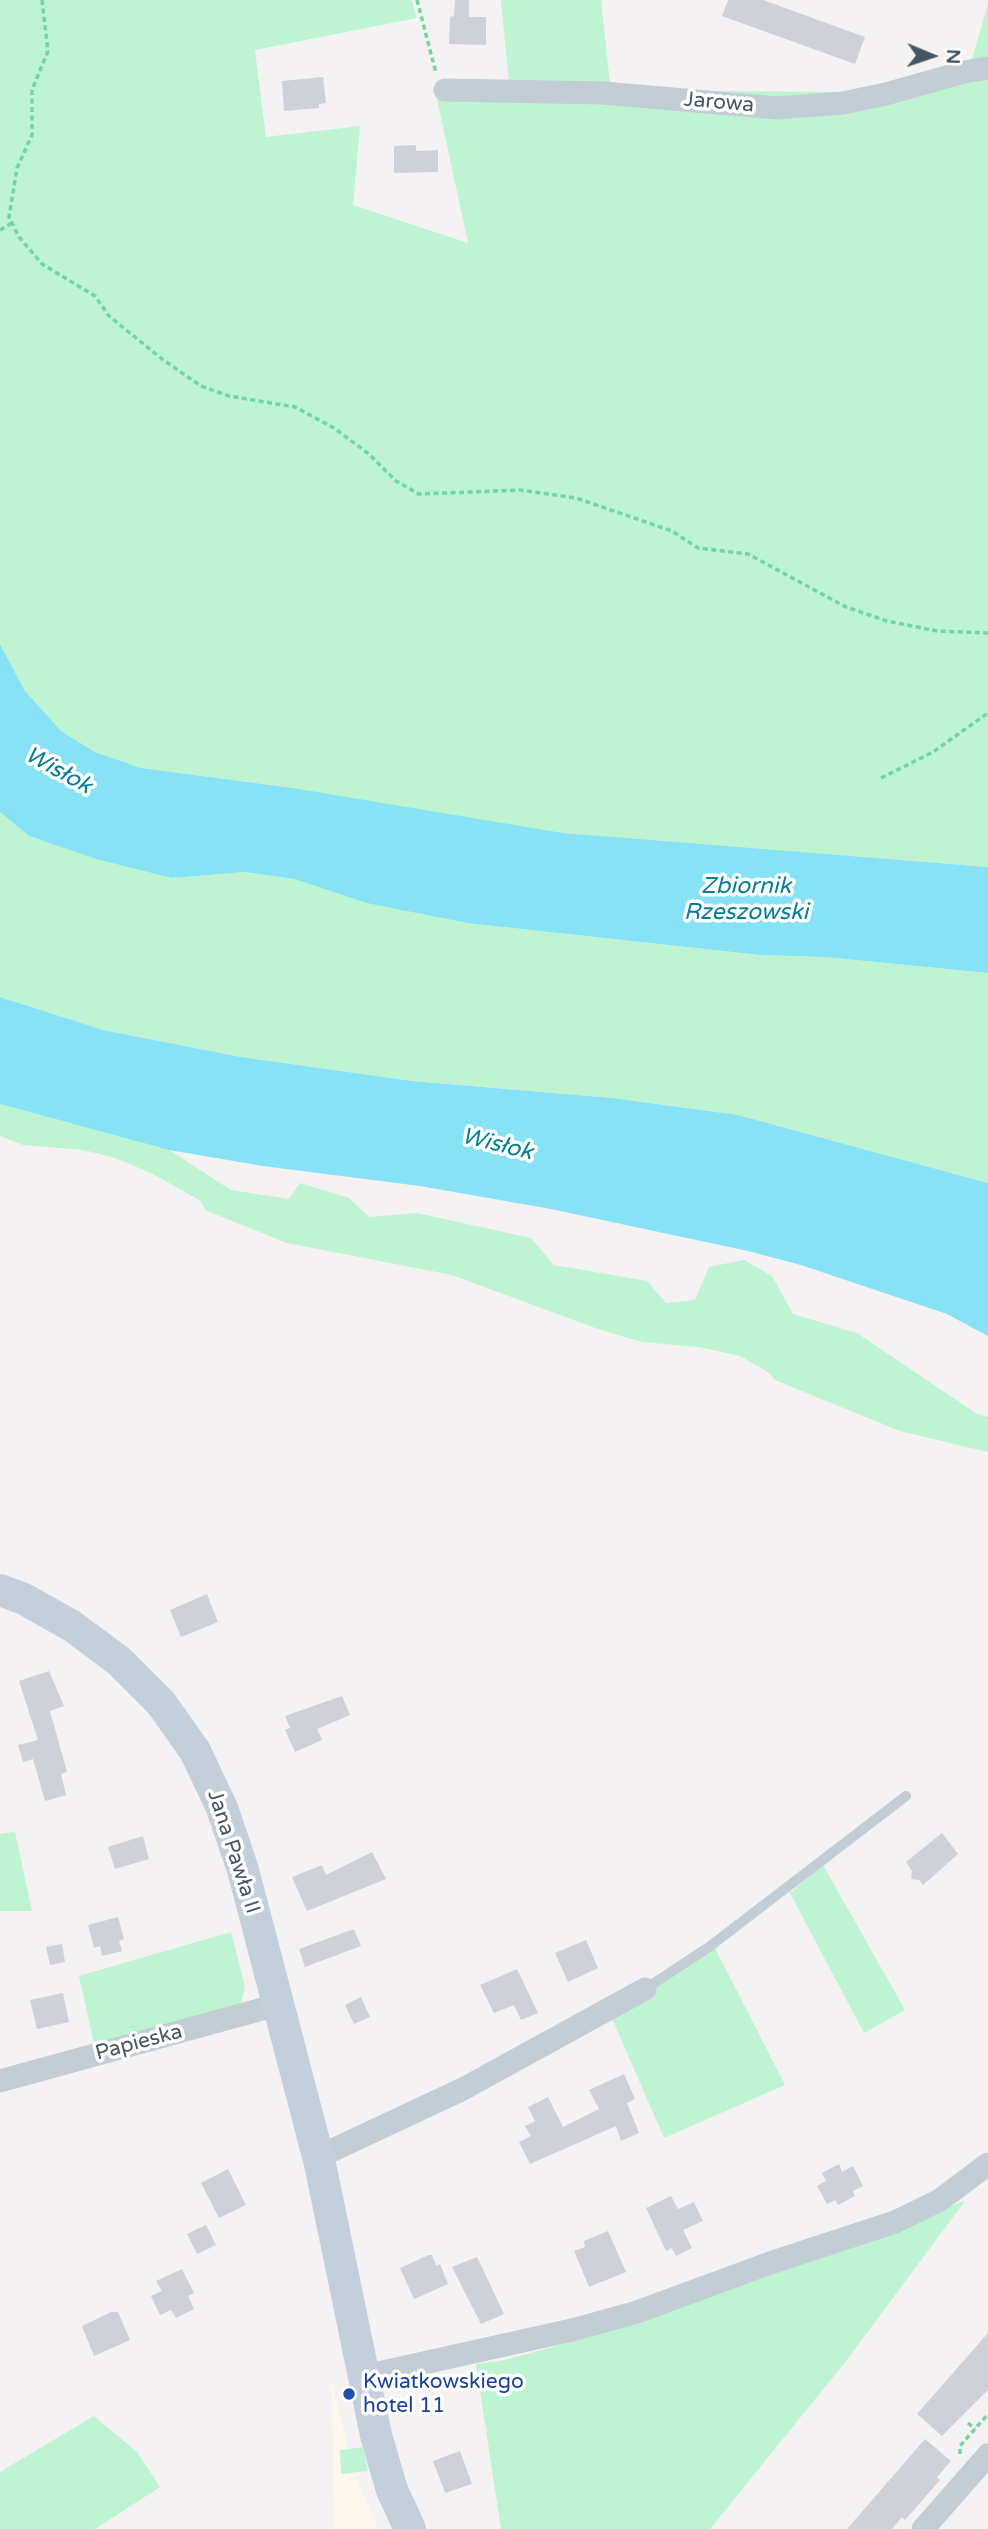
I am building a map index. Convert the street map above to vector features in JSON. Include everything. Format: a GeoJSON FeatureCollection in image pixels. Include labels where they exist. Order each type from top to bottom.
{"type":"FeatureCollection","features":[{"type":"Feature","properties":{"kind":"street","name":"Jarowa"},"geometry":{"type":"LineString","coordinates":[[445,90],[603,93],[777,108],[843,103],[988,68]]}},
{"type":"Feature","properties":{"kind":"street","name":"Jana Pawła II"},"geometry":{"type":"LineString","coordinates":[[0,1590],[24,1599],[72,1626],[118,1661],[161,1703],[195,1751],[222,1808],[243,1870],[319,2161],[383,2463],[410,2529]]}},
{"type":"Feature","properties":{"kind":"street"},"geometry":{"type":"LineString","coordinates":[[319,2161],[463,2089],[645,1989]]}},
{"type":"Feature","properties":{"kind":"street","name":"Papieska"},"geometry":{"type":"LineString","coordinates":[[0,2081],[277,2005]]}},
{"type":"Feature","properties":{"kind":"street"},"geometry":{"type":"LineString","coordinates":[[365,2376],[572,2330],[637,2312],[770,2263],[895,2222],[940,2200],[988,2164]]}},
{"type":"Feature","properties":{"kind":"street"},"geometry":{"type":"LineString","coordinates":[[923,2529],[988,2455]]}},
{"type":"Feature","properties":{"kind":"lane"},"geometry":{"type":"LineString","coordinates":[[645,1989],[709,1947],[906,1796]]}},
{"type":"Feature","properties":{"kind":"path"},"geometry":{"type":"LineString","coordinates":[[42,0],[48,51],[32,90],[32,135],[17,168],[10,197],[9,217],[19,237],[41,264],[95,296],[109,316],[162,359],[201,386],[229,396],[295,407],[334,428],[369,454],[396,481],[419,494],[520,490],[576,498],[671,531],[698,548],[748,554],[846,607],[887,621],[937,631],[988,633]]}},
{"type":"Feature","properties":{"kind":"path"},"geometry":{"type":"LineString","coordinates":[[416,0],[438,82],[445,90]]}},
{"type":"Feature","properties":{"kind":"path"},"geometry":{"type":"LineString","coordinates":[[0,230],[12,223]]}},
{"type":"Feature","properties":{"kind":"path"},"geometry":{"type":"LineString","coordinates":[[881,778],[933,752],[988,713]]}},
{"type":"Feature","properties":{"kind":"path"},"geometry":{"type":"LineString","coordinates":[[968,2423],[975,2429]]}},
{"type":"Feature","properties":{"kind":"shaded area"},"geometry":{"type":"Polygon","coordinates":[[[332,2384],[354,2473],[378,2529],[334,2529],[332,2384]]]}},
{"type":"Feature","properties":{"kind":"green space"},"geometry":{"type":"Polygon","coordinates":[[[0,0],[412,0],[417,18],[255,50],[266,137],[360,126],[353,205],[468,243],[437,99],[447,96],[697,91],[849,92],[972,59],[988,4],[988,867],[563,833],[293,788],[141,768],[95,752],[61,731],[25,691],[0,644],[0,0]]]}},
{"type":"Feature","properties":{"kind":"green space"},"geometry":{"type":"Polygon","coordinates":[[[501,0],[601,0],[610,84],[509,84],[501,0]]]}},
{"type":"Feature","properties":{"kind":"green space"},"geometry":{"type":"Polygon","coordinates":[[[0,812],[29,836],[96,859],[172,878],[245,872],[294,879],[366,903],[467,923],[760,955],[825,957],[988,973],[988,1183],[738,1115],[612,1098],[412,1081],[241,1057],[103,1030],[0,997],[0,812]]]}},
{"type":"Feature","properties":{"kind":"green space"},"geometry":{"type":"Polygon","coordinates":[[[0,1104],[169,1150],[231,1190],[289,1199],[300,1183],[349,1198],[369,1217],[417,1213],[531,1238],[554,1265],[647,1281],[666,1303],[695,1300],[709,1267],[744,1260],[772,1276],[793,1314],[857,1333],[977,1414],[988,1417],[988,1452],[900,1431],[775,1380],[768,1372],[740,1356],[699,1347],[642,1342],[598,1329],[452,1275],[287,1243],[205,1210],[201,1201],[151,1173],[115,1158],[84,1150],[23,1145],[0,1136],[0,1104]]]}},
{"type":"Feature","properties":{"kind":"green space"},"geometry":{"type":"Polygon","coordinates":[[[15,1832],[32,1911],[0,1911],[0,1834],[15,1832]]]}},
{"type":"Feature","properties":{"kind":"green space"},"geometry":{"type":"Polygon","coordinates":[[[823,1865],[905,2010],[864,2033],[790,1893],[823,1865]]]}},
{"type":"Feature","properties":{"kind":"green space"},"geometry":{"type":"Polygon","coordinates":[[[231,1932],[245,1987],[240,2007],[95,2048],[79,1976],[231,1932]]]}},
{"type":"Feature","properties":{"kind":"green space"},"geometry":{"type":"Polygon","coordinates":[[[715,1948],[785,2085],[664,2138],[611,2016],[715,1948]]]}},
{"type":"Feature","properties":{"kind":"green space"},"geometry":{"type":"Polygon","coordinates":[[[965,2201],[846,2361],[710,2529],[501,2529],[476,2364],[505,2360],[575,2341],[965,2201]]]}},
{"type":"Feature","properties":{"kind":"green space"},"geometry":{"type":"Polygon","coordinates":[[[94,2416],[137,2452],[160,2487],[95,2529],[0,2529],[0,2472],[94,2416]]]}},
{"type":"Feature","properties":{"kind":"green space"},"geometry":{"type":"Polygon","coordinates":[[[363,2447],[368,2471],[341,2474],[340,2450],[363,2447]]]}},
{"type":"Feature","properties":{"kind":"water","name":"Zbiornik Rzeszowski"},"geometry":{"type":"Polygon","coordinates":[[[0,644],[25,691],[61,731],[95,752],[141,768],[293,788],[563,833],[988,867],[988,973],[825,957],[760,955],[467,923],[366,903],[294,879],[245,872],[172,878],[96,859],[29,836],[0,812],[0,644]]]}},
{"type":"Feature","properties":{"kind":"water","name":"Wisłok"},"geometry":{"type":"Polygon","coordinates":[[[0,997],[103,1030],[241,1057],[412,1081],[612,1098],[738,1115],[988,1183],[988,1336],[947,1314],[801,1265],[748,1251],[551,1209],[420,1186],[263,1166],[169,1150],[0,1104],[0,997]]]}},
{"type":"Feature","properties":{"kind":"building"},"geometry":{"type":"Polygon","coordinates":[[[455,0],[469,0],[469,17],[486,17],[486,45],[449,44],[450,17],[454,16],[455,0]]]}},
{"type":"Feature","properties":{"kind":"building"},"geometry":{"type":"Polygon","coordinates":[[[728,0],[763,0],[865,37],[855,64],[722,16],[728,0]]]}},
{"type":"Feature","properties":{"kind":"building"},"geometry":{"type":"Polygon","coordinates":[[[323,77],[326,103],[319,104],[319,108],[284,111],[282,81],[323,77]]]}},
{"type":"Feature","properties":{"kind":"building"},"geometry":{"type":"Polygon","coordinates":[[[416,145],[416,151],[438,150],[438,172],[394,173],[394,146],[416,145]]]}},
{"type":"Feature","properties":{"kind":"building"},"geometry":{"type":"Polygon","coordinates":[[[207,1594],[218,1622],[181,1637],[170,1610],[207,1594]]]}},
{"type":"Feature","properties":{"kind":"building"},"geometry":{"type":"Polygon","coordinates":[[[49,1671],[64,1706],[50,1711],[67,1772],[61,1774],[66,1795],[45,1801],[33,1759],[23,1762],[18,1745],[38,1740],[19,1681],[49,1671]]]}},
{"type":"Feature","properties":{"kind":"building"},"geometry":{"type":"Polygon","coordinates":[[[342,1696],[350,1715],[317,1729],[322,1740],[295,1752],[285,1730],[290,1728],[285,1716],[342,1696]]]}},
{"type":"Feature","properties":{"kind":"building"},"geometry":{"type":"Polygon","coordinates":[[[942,1833],[958,1854],[923,1885],[919,1880],[911,1879],[912,1871],[906,1862],[942,1833]]]}},
{"type":"Feature","properties":{"kind":"building"},"geometry":{"type":"Polygon","coordinates":[[[143,1836],[149,1859],[115,1869],[108,1847],[143,1836]]]}},
{"type":"Feature","properties":{"kind":"building"},"geometry":{"type":"Polygon","coordinates":[[[372,1852],[386,1879],[307,1911],[292,1877],[322,1865],[326,1875],[372,1852]]]}},
{"type":"Feature","properties":{"kind":"building"},"geometry":{"type":"Polygon","coordinates":[[[118,1917],[124,1939],[119,1941],[122,1951],[102,1956],[100,1946],[94,1948],[88,1925],[118,1917]]]}},
{"type":"Feature","properties":{"kind":"building"},"geometry":{"type":"Polygon","coordinates":[[[354,1929],[361,1946],[305,1967],[299,1949],[354,1929]]]}},
{"type":"Feature","properties":{"kind":"building"},"geometry":{"type":"Polygon","coordinates":[[[586,1940],[598,1968],[568,1982],[555,1953],[586,1940]]]}},
{"type":"Feature","properties":{"kind":"building"},"geometry":{"type":"Polygon","coordinates":[[[62,1944],[65,1962],[50,1965],[46,1947],[62,1944]]]}},
{"type":"Feature","properties":{"kind":"building"},"geometry":{"type":"Polygon","coordinates":[[[517,1969],[538,2013],[521,2020],[514,2005],[494,2013],[480,1985],[517,1969]]]}},
{"type":"Feature","properties":{"kind":"building"},"geometry":{"type":"Polygon","coordinates":[[[63,1993],[69,2022],[37,2029],[30,2000],[63,1993]]]}},
{"type":"Feature","properties":{"kind":"building"},"geometry":{"type":"Polygon","coordinates":[[[361,1997],[370,2017],[354,2024],[345,2005],[361,1997]]]}},
{"type":"Feature","properties":{"kind":"building"},"geometry":{"type":"Polygon","coordinates":[[[624,2074],[635,2099],[627,2103],[639,2133],[621,2141],[616,2126],[530,2164],[519,2142],[531,2136],[525,2126],[535,2121],[528,2107],[548,2097],[563,2127],[599,2109],[589,2090],[624,2074]]]}},
{"type":"Feature","properties":{"kind":"building"},"geometry":{"type":"Polygon","coordinates":[[[839,2164],[842,2172],[853,2166],[863,2186],[853,2191],[855,2196],[838,2205],[835,2200],[827,2204],[817,2186],[826,2181],[822,2173],[839,2164]]]}},
{"type":"Feature","properties":{"kind":"building"},"geometry":{"type":"Polygon","coordinates":[[[228,2169],[246,2205],[219,2218],[201,2183],[228,2169]]]}},
{"type":"Feature","properties":{"kind":"building"},"geometry":{"type":"Polygon","coordinates":[[[671,2196],[678,2209],[694,2202],[703,2221],[683,2230],[692,2248],[676,2256],[672,2248],[666,2251],[646,2208],[671,2196]]]}},
{"type":"Feature","properties":{"kind":"building"},"geometry":{"type":"Polygon","coordinates":[[[206,2225],[216,2245],[197,2254],[187,2234],[206,2225]]]}},
{"type":"Feature","properties":{"kind":"building"},"geometry":{"type":"Polygon","coordinates":[[[608,2231],[626,2272],[589,2287],[574,2251],[585,2247],[584,2241],[608,2231]]]}},
{"type":"Feature","properties":{"kind":"building"},"geometry":{"type":"Polygon","coordinates":[[[432,2255],[436,2266],[440,2264],[448,2284],[414,2299],[400,2268],[432,2255]]]}},
{"type":"Feature","properties":{"kind":"building"},"geometry":{"type":"Polygon","coordinates":[[[477,2257],[504,2314],[481,2324],[452,2267],[477,2257]]]}},
{"type":"Feature","properties":{"kind":"building"},"geometry":{"type":"Polygon","coordinates":[[[182,2269],[194,2293],[188,2296],[194,2309],[176,2318],[171,2310],[160,2315],[151,2296],[162,2291],[156,2281],[182,2269]]]}},
{"type":"Feature","properties":{"kind":"building"},"geometry":{"type":"Polygon","coordinates":[[[111,2312],[118,2312],[130,2340],[94,2356],[82,2326],[111,2312]]]}},
{"type":"Feature","properties":{"kind":"building"},"geometry":{"type":"Polygon","coordinates":[[[988,2333],[988,2390],[942,2436],[917,2414],[988,2333]]]}},
{"type":"Feature","properties":{"kind":"building"},"geometry":{"type":"Polygon","coordinates":[[[925,2439],[951,2461],[937,2477],[940,2480],[905,2520],[902,2517],[892,2529],[847,2529],[925,2439]]]}},
{"type":"Feature","properties":{"kind":"building"},"geometry":{"type":"Polygon","coordinates":[[[460,2451],[472,2484],[445,2493],[433,2461],[460,2451]]]}},
{"type":"Feature","properties":{"kind":"place","name":"Kwiatkowskiego hotel 11"},"geometry":{"type":"Point","coordinates":[349,2394]}}]}
